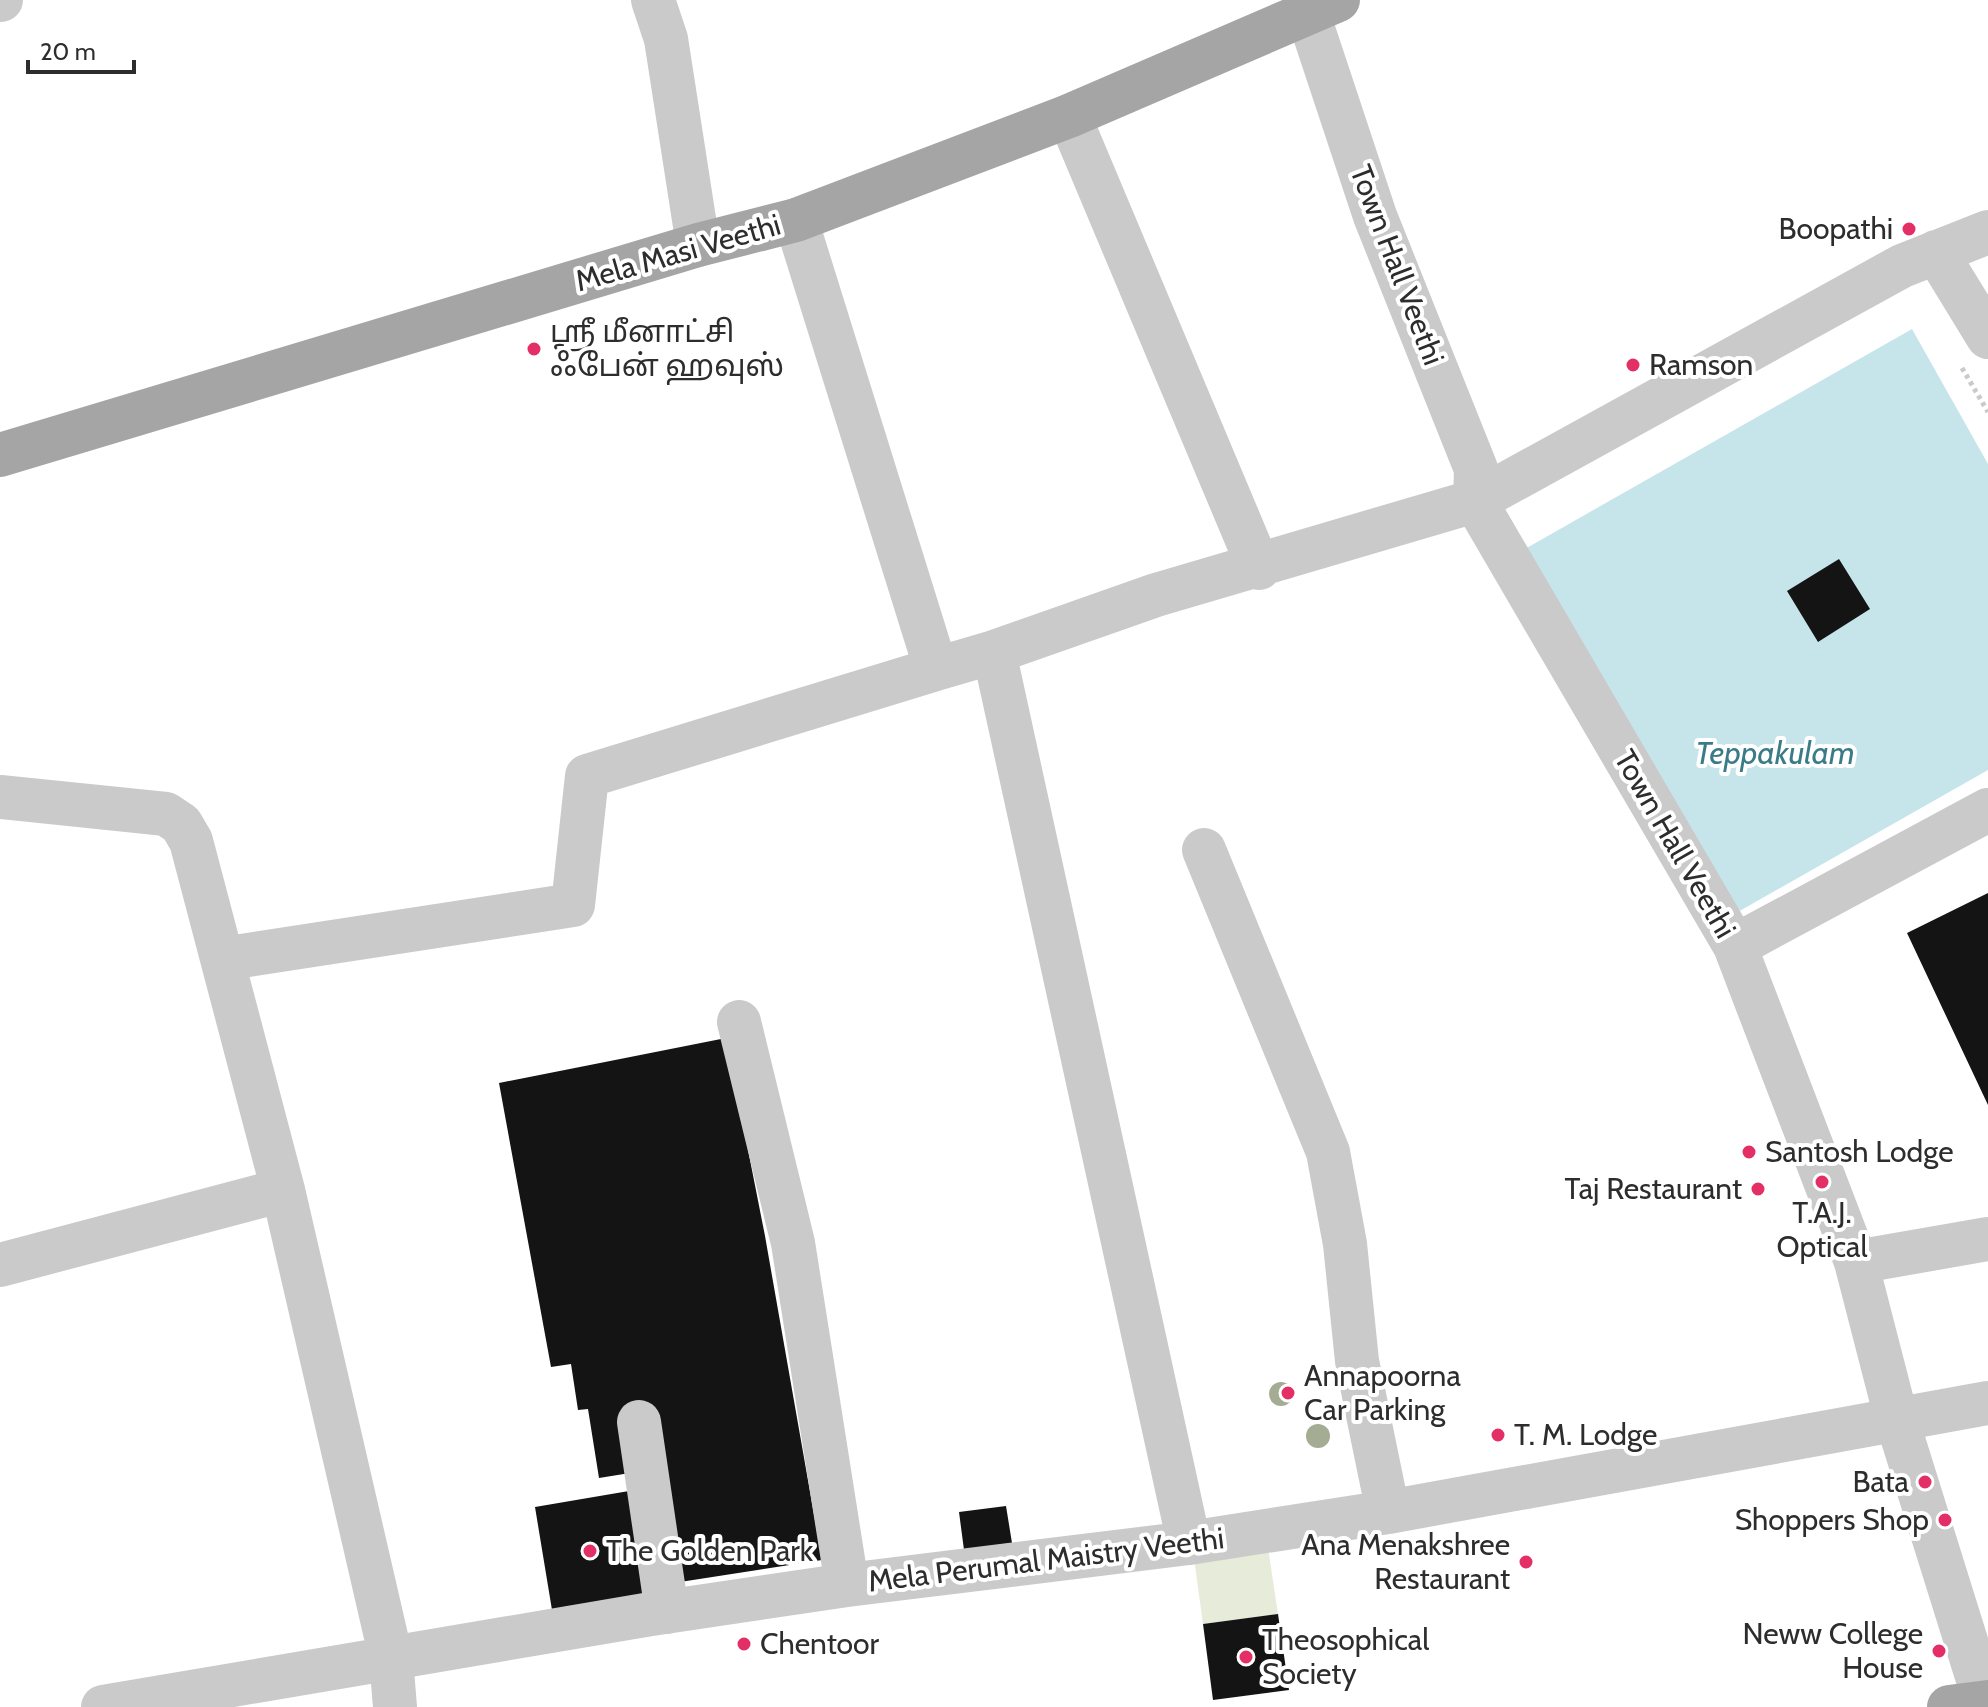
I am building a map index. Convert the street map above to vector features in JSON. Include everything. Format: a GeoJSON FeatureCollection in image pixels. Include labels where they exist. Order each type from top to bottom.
{"type":"FeatureCollection","features":[{"type":"Feature","properties":{"kind":"main road","name":"Mela Masi Veethi"},"geometry":{"type":"LineString","coordinates":[[0,455],[698,245],[796,220],[1069,116],[1323,7]]}},
{"type":"Feature","properties":{"kind":"street"},"geometry":{"type":"LineString","coordinates":[[653,0],[666,39],[698,245]]}},
{"type":"Feature","properties":{"kind":"street","name":"Town Hall Veethi"},"geometry":{"type":"LineString","coordinates":[[1323,7],[1375,216],[1476,469],[1475,501],[1735,946],[1856,1262],[1977,1704]]}},
{"type":"Feature","properties":{"kind":"street"},"geometry":{"type":"LineString","coordinates":[[1069,116],[1259,568]]}},
{"type":"Feature","properties":{"kind":"street"},"geometry":{"type":"LineString","coordinates":[[796,220],[936,669]]}},
{"type":"Feature","properties":{"kind":"street"},"geometry":{"type":"LineString","coordinates":[[222,959],[573,905],[587,776],[994,652],[1156,595],[1259,568],[1475,501],[1902,266],[1988,232]]}},
{"type":"Feature","properties":{"kind":"street"},"geometry":{"type":"LineString","coordinates":[[1936,252],[1988,337]]}},
{"type":"Feature","properties":{"kind":"street"},"geometry":{"type":"LineString","coordinates":[[994,652],[1189,1543]]}},
{"type":"Feature","properties":{"kind":"street"},"geometry":{"type":"LineString","coordinates":[[0,797],[166,814],[181,824],[191,841],[283,1190],[391,1658],[395,1707]]}},
{"type":"Feature","properties":{"kind":"street"},"geometry":{"type":"LineString","coordinates":[[1735,946],[1988,810]]}},
{"type":"Feature","properties":{"kind":"street"},"geometry":{"type":"LineString","coordinates":[[1204,850],[1328,1152],[1345,1244],[1357,1361],[1388,1512]]}},
{"type":"Feature","properties":{"kind":"street"},"geometry":{"type":"LineString","coordinates":[[739,1022],[793,1243],[847,1585]]}},
{"type":"Feature","properties":{"kind":"street"},"geometry":{"type":"LineString","coordinates":[[0,1265],[283,1190]]}},
{"type":"Feature","properties":{"kind":"street"},"geometry":{"type":"LineString","coordinates":[[1856,1262],[1988,1239]]}},
{"type":"Feature","properties":{"kind":"street","name":"Mela Perumal Maistry Veethi"},"geometry":{"type":"LineString","coordinates":[[103,1707],[667,1612],[847,1585],[1189,1543],[1388,1512],[1896,1417],[1988,1403]]}},
{"type":"Feature","properties":{"kind":"street"},"geometry":{"type":"LineString","coordinates":[[639,1422],[667,1612]]}},
{"type":"Feature","properties":{"kind":"green space"},"geometry":{"type":"Polygon","coordinates":[[[1267,1541],[1278,1614],[1203,1624],[1193,1551],[1267,1541]]]}},
{"type":"Feature","properties":{"kind":"water","name":"Teppakulam"},"geometry":{"type":"Polygon","coordinates":[[[1912,329],[1988,464],[1988,770],[1729,917],[1523,550],[1912,329]]]}},
{"type":"Feature","properties":{"kind":"building"},"geometry":{"type":"Polygon","coordinates":[[[1839,559],[1870,609],[1818,642],[1787,591],[1839,559]]]}},
{"type":"Feature","properties":{"kind":"building"},"geometry":{"type":"Polygon","coordinates":[[[1988,893],[1988,1105],[1907,933],[1988,893]]]}},
{"type":"Feature","properties":{"kind":"building"},"geometry":{"type":"Polygon","coordinates":[[[726,1038],[765,1236],[822,1560],[680,1582],[661,1468],[599,1478],[588,1409],[578,1410],[571,1364],[551,1367],[499,1083],[726,1038]]]}},
{"type":"Feature","properties":{"kind":"building","name":"The Golden Park"},"geometry":{"type":"Polygon","coordinates":[[[629,1491],[646,1595],[552,1610],[535,1507],[629,1491]]]}},
{"type":"Feature","properties":{"kind":"building"},"geometry":{"type":"Polygon","coordinates":[[[1006,1506],[1012,1543],[964,1550],[959,1512],[1006,1506]]]}},
{"type":"Feature","properties":{"kind":"building","name":"Theosophical Society"},"geometry":{"type":"Polygon","coordinates":[[[1278,1614],[1289,1690],[1213,1700],[1203,1624],[1278,1614]]]}},
{"type":"Feature","properties":{"kind":"place","name":"Boopathi"},"geometry":{"type":"Point","coordinates":[1909,229]}},
{"type":"Feature","properties":{"kind":"place","name":"ஶ்ரீ மீனாட்சி ஃபேன் ஹவுஸ்"},"geometry":{"type":"Point","coordinates":[534,349]}},
{"type":"Feature","properties":{"kind":"place","name":"Ramson"},"geometry":{"type":"Point","coordinates":[1633,365]}},
{"type":"Feature","properties":{"kind":"place","name":"Santosh Lodge"},"geometry":{"type":"Point","coordinates":[1749,1152]}},
{"type":"Feature","properties":{"kind":"place","name":"T.A.J. Optical"},"geometry":{"type":"Point","coordinates":[1822,1182]}},
{"type":"Feature","properties":{"kind":"place","name":"Taj Restaurant"},"geometry":{"type":"Point","coordinates":[1758,1189]}},
{"type":"Feature","properties":{"kind":"place","name":"Annapoorna Car Parking"},"geometry":{"type":"Point","coordinates":[1288,1393]}},
{"type":"Feature","properties":{"kind":"place","name":"T. M. Lodge"},"geometry":{"type":"Point","coordinates":[1498,1435]}},
{"type":"Feature","properties":{"kind":"place","name":"Bata"},"geometry":{"type":"Point","coordinates":[1925,1482]}},
{"type":"Feature","properties":{"kind":"place","name":"Shoppers Shop"},"geometry":{"type":"Point","coordinates":[1945,1520]}},
{"type":"Feature","properties":{"kind":"place","name":"The Golden Park"},"geometry":{"type":"Point","coordinates":[590,1551]}},
{"type":"Feature","properties":{"kind":"place","name":"Ana Menakshree Restaurant"},"geometry":{"type":"Point","coordinates":[1526,1562]}},
{"type":"Feature","properties":{"kind":"place","name":"Chentoor"},"geometry":{"type":"Point","coordinates":[744,1644]}},
{"type":"Feature","properties":{"kind":"place","name":"Neww College House"},"geometry":{"type":"Point","coordinates":[1939,1651]}},
{"type":"Feature","properties":{"kind":"place","name":"Theosophical Society"},"geometry":{"type":"Point","coordinates":[1246,1657]}}]}
